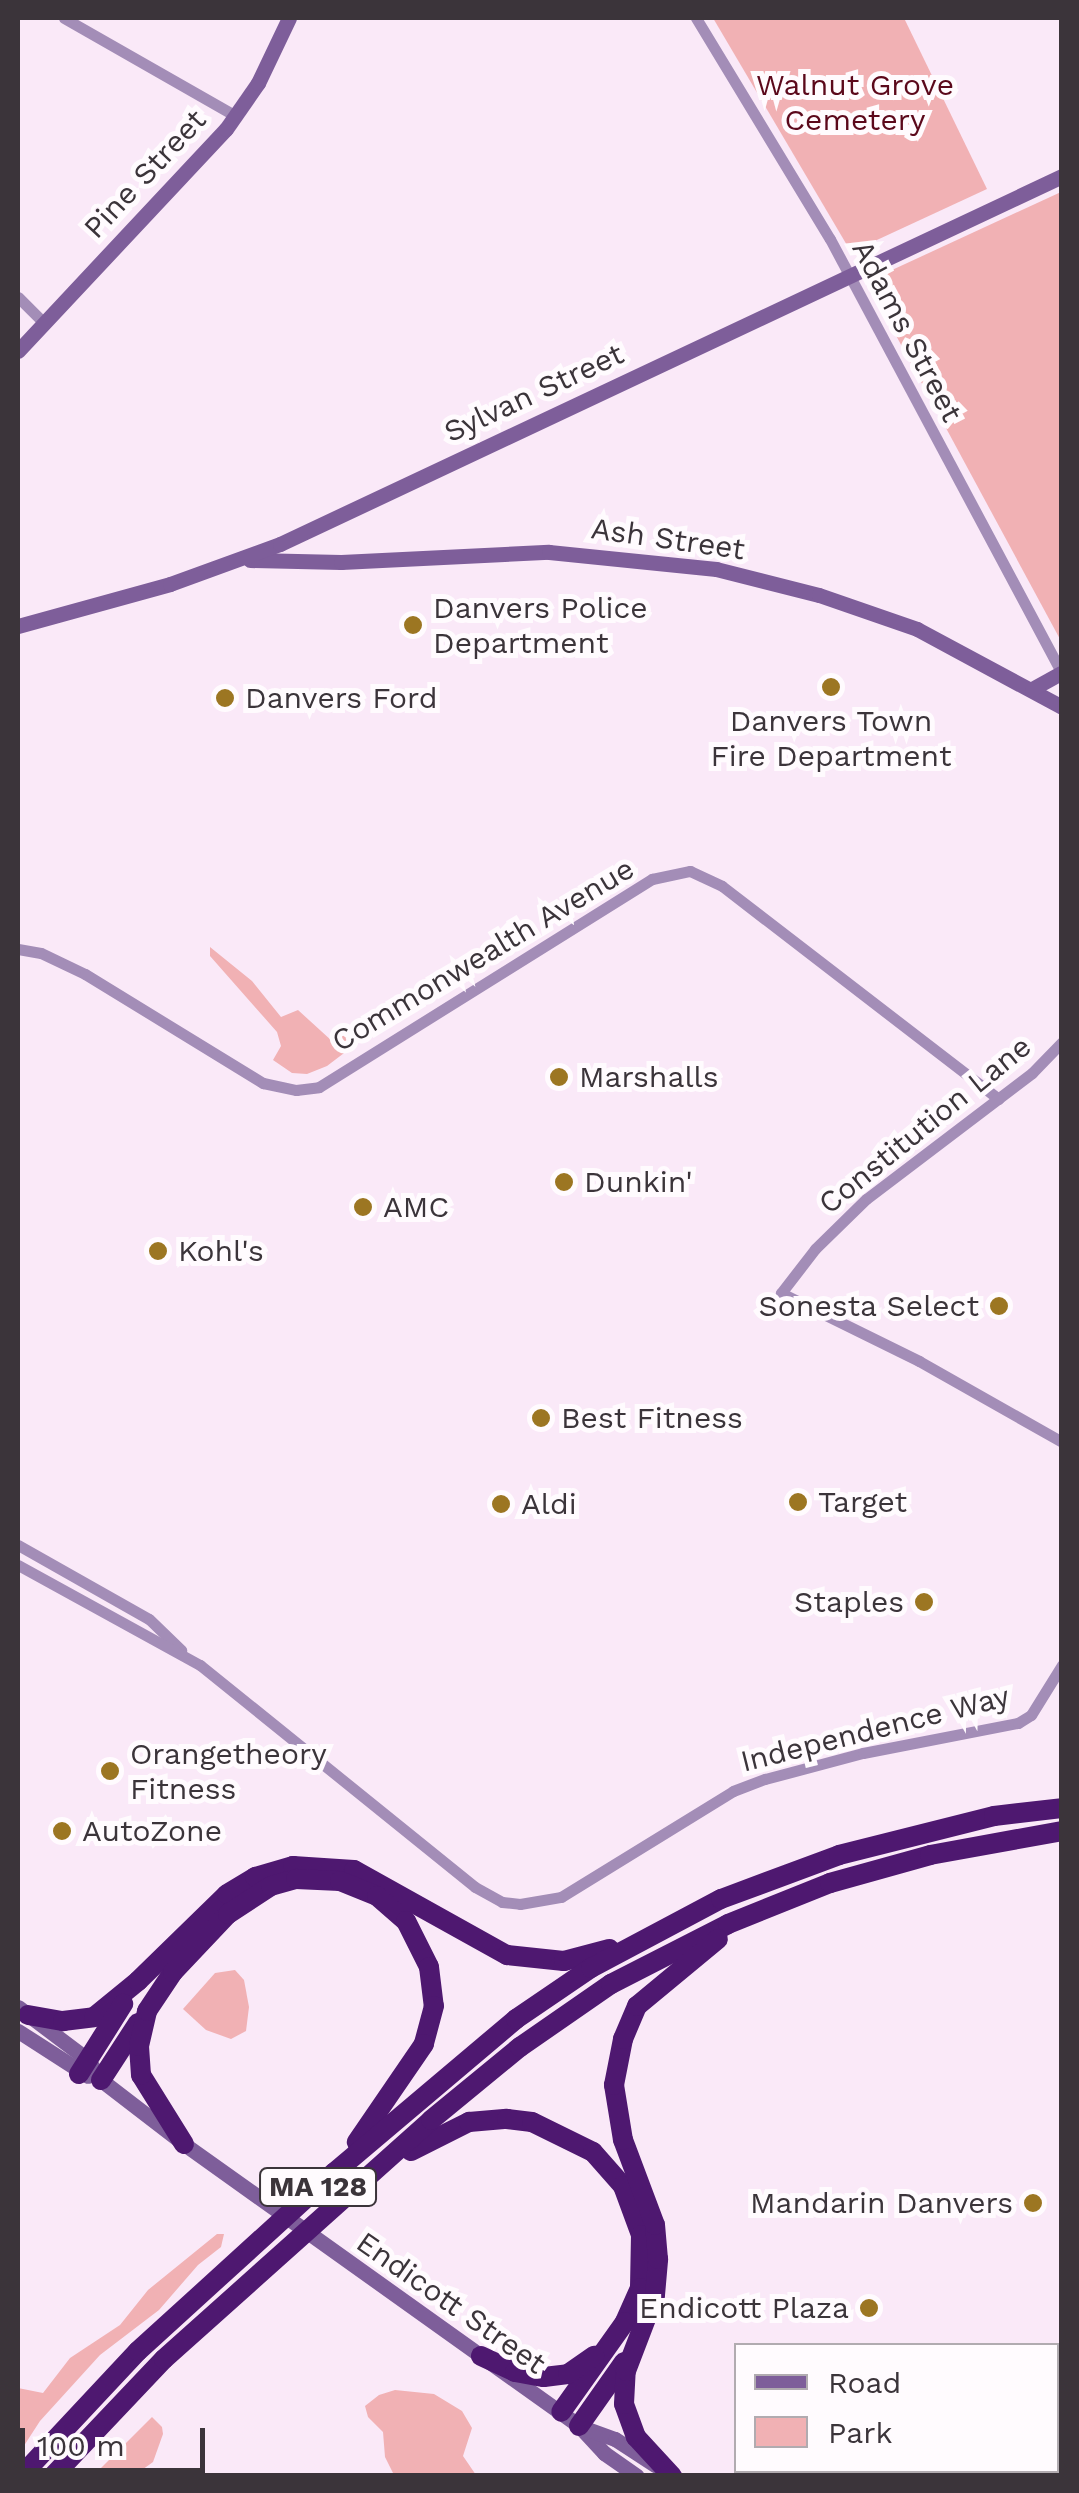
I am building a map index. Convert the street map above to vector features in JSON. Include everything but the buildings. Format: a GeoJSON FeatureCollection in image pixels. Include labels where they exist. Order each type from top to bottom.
{"type":"FeatureCollection","features":[{"type":"Feature","properties":{"kind":"highway","name":"MA 128"},"geometry":{"type":"LineString","coordinates":[[22,2474],[126,2362],[335,2172],[516,2019],[644,1938],[721,1898],[839,1854],[994,1816],[1062,1808]]}},
{"type":"Feature","properties":{"kind":"highway","name":"MA 128"},"geometry":{"type":"LineString","coordinates":[[53,2476],[164,2359],[355,2188],[520,2047],[612,1984],[752,1913],[830,1883],[930,1855],[1062,1831]]}},
{"type":"Feature","properties":{"kind":"highway"},"geometry":{"type":"LineString","coordinates":[[21,2018],[64,2021],[94,2017],[138,1981],[227,1894],[273,1871],[314,1864],[354,1870],[377,1880],[506,1955],[564,1961],[644,1938]]}},
{"type":"Feature","properties":{"kind":"highway"},"geometry":{"type":"LineString","coordinates":[[101,2080],[146,2011],[208,1934],[249,1898],[296,1879],[340,1880],[377,1896],[393,1908],[415,1936],[429,1967],[434,2006],[416,2062],[335,2172]]}},
{"type":"Feature","properties":{"kind":"highway"},"geometry":{"type":"LineString","coordinates":[[579,2426],[655,2295],[658,2242],[618,2120],[614,2086],[623,2038],[637,2006],[649,1994],[752,1913]]}},
{"type":"Feature","properties":{"kind":"highway"},"geometry":{"type":"LineString","coordinates":[[83,2067],[138,1981]]}},
{"type":"Feature","properties":{"kind":"highway"},"geometry":{"type":"LineString","coordinates":[[146,2011],[138,2046],[141,2075],[184,2144]]}},
{"type":"Feature","properties":{"kind":"highway"},"geometry":{"type":"LineString","coordinates":[[355,2188],[434,2136],[470,2122],[507,2118],[532,2122],[578,2141],[609,2166],[638,2220],[643,2270],[626,2340],[623,2388],[629,2422],[648,2452],[671,2476]]}},
{"type":"Feature","properties":{"kind":"highway"},"geometry":{"type":"LineString","coordinates":[[481,2356],[528,2375],[558,2376],[626,2340]]}},
{"type":"Feature","properties":{"kind":"highway"},"geometry":{"type":"LineString","coordinates":[[560,2412],[626,2340]]}},
{"type":"Feature","properties":{"kind":"main road","name":"Pine Street"},"geometry":{"type":"LineString","coordinates":[[18,351],[236,116],[258,83],[289,18]]}},
{"type":"Feature","properties":{"kind":"main road","name":"Sylvan Street"},"geometry":{"type":"LineString","coordinates":[[18,626],[241,560],[1062,176]]}},
{"type":"Feature","properties":{"kind":"main road","name":"Ash Street"},"geometry":{"type":"LineString","coordinates":[[241,560],[303,563],[549,552],[716,570],[819,594],[916,629],[1062,707]]}},
{"type":"Feature","properties":{"kind":"main road"},"geometry":{"type":"LineString","coordinates":[[1032,689],[1061,673]]}},
{"type":"Feature","properties":{"kind":"main road","name":"Endicott Street"},"geometry":{"type":"LineString","coordinates":[[21,2018],[244,2190],[579,2426],[604,2453],[637,2476]]}},
{"type":"Feature","properties":{"kind":"main road","name":"Endicott Street"},"geometry":{"type":"LineString","coordinates":[[579,2426],[615,2439],[671,2476]]}},
{"type":"Feature","properties":{"kind":"street"},"geometry":{"type":"LineString","coordinates":[[64,18],[236,116]]}},
{"type":"Feature","properties":{"kind":"street","name":"Adams Street"},"geometry":{"type":"LineString","coordinates":[[696,18],[848,275],[1061,673]]}},
{"type":"Feature","properties":{"kind":"street"},"geometry":{"type":"LineString","coordinates":[[18,298],[44,323]]}},
{"type":"Feature","properties":{"kind":"street","name":"Commonwealth Avenue"},"geometry":{"type":"LineString","coordinates":[[18,949],[41,954],[84,974],[263,1083],[296,1090],[319,1086],[652,880],[690,871],[722,886],[999,1098]]}},
{"type":"Feature","properties":{"kind":"street","name":"Constitution Lane"},"geometry":{"type":"LineString","coordinates":[[1062,1042],[999,1098],[866,1198],[815,1249],[781,1294],[920,1361],[1062,1442]]}},
{"type":"Feature","properties":{"kind":"street","name":"Independence Way"},"geometry":{"type":"LineString","coordinates":[[18,1545],[149,1619],[187,1658],[476,1887],[502,1902],[536,1904],[591,1880],[732,1791],[846,1757],[1018,1724],[1031,1715],[1062,1665]]}},
{"type":"Feature","properties":{"kind":"street","name":"Independence Way"},"geometry":{"type":"LineString","coordinates":[[18,1565],[187,1658]]}},
{"type":"Feature","properties":{"kind":"green space","name":"Walnut Grove Cemetery"},"geometry":{"type":"Polygon","coordinates":[[[713,18],[904,18],[987,189],[851,252],[713,18]]]}},
{"type":"Feature","properties":{"kind":"green space"},"geometry":{"type":"Polygon","coordinates":[[[1061,192],[1061,641],[872,291],[879,276],[1061,192]]]}},
{"type":"Feature","properties":{"kind":"green space"},"geometry":{"type":"Polygon","coordinates":[[[210,947],[252,981],[281,1017],[298,1010],[332,1041],[369,1023],[377,1028],[327,1066],[307,1074],[292,1073],[273,1060],[281,1046],[277,1032],[210,956],[210,947]]]}},
{"type":"Feature","properties":{"kind":"green space"},"geometry":{"type":"Polygon","coordinates":[[[235,1970],[244,1980],[249,2007],[246,2031],[231,2039],[206,2030],[183,2009],[215,1973],[235,1970]]]}},
{"type":"Feature","properties":{"kind":"green space"},"geometry":{"type":"Polygon","coordinates":[[[217,2234],[224,2234],[221,2247],[198,2265],[159,2310],[100,2355],[40,2421],[18,2455],[18,2388],[43,2393],[70,2358],[120,2325],[148,2290],[217,2234]]]}},
{"type":"Feature","properties":{"kind":"green space"},"geometry":{"type":"Polygon","coordinates":[[[395,2390],[434,2394],[462,2411],[472,2428],[463,2456],[476,2475],[394,2475],[385,2457],[383,2432],[368,2417],[365,2406],[379,2395],[395,2390]]]}},
{"type":"Feature","properties":{"kind":"green space"},"geometry":{"type":"Polygon","coordinates":[[[152,2417],[163,2434],[153,2462],[135,2475],[94,2475],[152,2417]]]}},
{"type":"Feature","properties":{"kind":"place","name":"Danvers Police Department"},"geometry":{"type":"Point","coordinates":[413,625]}},
{"type":"Feature","properties":{"kind":"place","name":"Danvers Town Fire Department"},"geometry":{"type":"Point","coordinates":[831,687]}},
{"type":"Feature","properties":{"kind":"place","name":"Danvers Ford"},"geometry":{"type":"Point","coordinates":[225,698]}},
{"type":"Feature","properties":{"kind":"place","name":"Marshalls"},"geometry":{"type":"Point","coordinates":[559,1077]}},
{"type":"Feature","properties":{"kind":"place","name":"Dunkin'"},"geometry":{"type":"Point","coordinates":[564,1182]}},
{"type":"Feature","properties":{"kind":"place","name":"AMC"},"geometry":{"type":"Point","coordinates":[363,1207]}},
{"type":"Feature","properties":{"kind":"place","name":"Kohl's"},"geometry":{"type":"Point","coordinates":[158,1251]}},
{"type":"Feature","properties":{"kind":"place","name":"Sonesta Select"},"geometry":{"type":"Point","coordinates":[999,1306]}},
{"type":"Feature","properties":{"kind":"place","name":"Best Fitness"},"geometry":{"type":"Point","coordinates":[541,1418]}},
{"type":"Feature","properties":{"kind":"place","name":"Target"},"geometry":{"type":"Point","coordinates":[798,1502]}},
{"type":"Feature","properties":{"kind":"place","name":"Aldi"},"geometry":{"type":"Point","coordinates":[501,1504]}},
{"type":"Feature","properties":{"kind":"place","name":"Staples"},"geometry":{"type":"Point","coordinates":[924,1602]}},
{"type":"Feature","properties":{"kind":"place","name":"Orangetheory Fitness"},"geometry":{"type":"Point","coordinates":[110,1771]}},
{"type":"Feature","properties":{"kind":"place","name":"AutoZone"},"geometry":{"type":"Point","coordinates":[62,1831]}},
{"type":"Feature","properties":{"kind":"place","name":"Mandarin Danvers"},"geometry":{"type":"Point","coordinates":[1033,2203]}},
{"type":"Feature","properties":{"kind":"place","name":"Endicott Plaza"},"geometry":{"type":"Point","coordinates":[869,2308]}}]}
